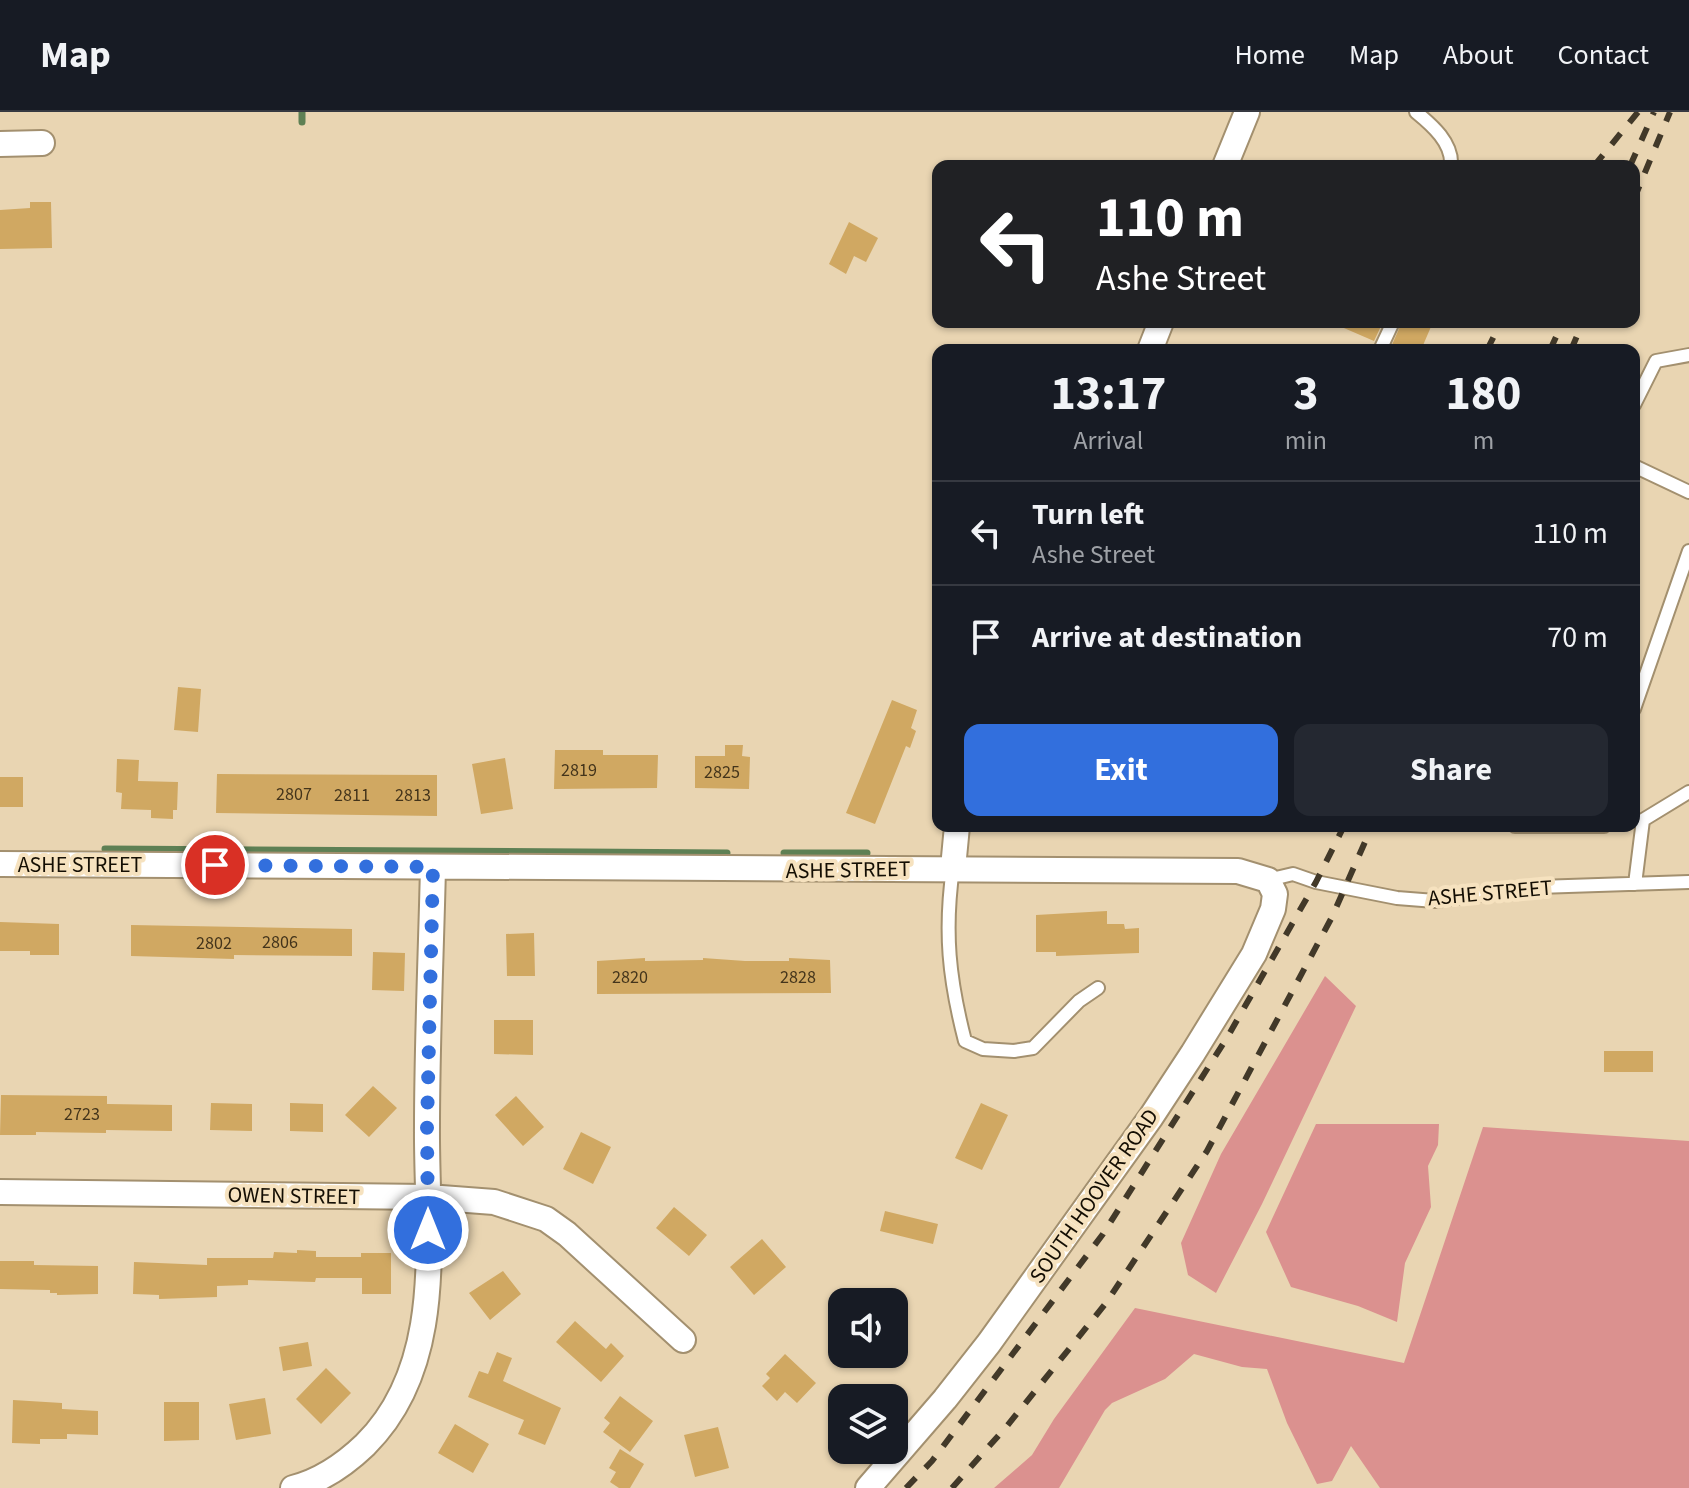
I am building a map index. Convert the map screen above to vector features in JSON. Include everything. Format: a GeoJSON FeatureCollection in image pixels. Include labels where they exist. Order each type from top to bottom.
{"type":"FeatureCollection","features":[{"type":"Feature","properties":{"kind":"street"},"geometry":{"type":"LineString","coordinates":[[1227,160],[1247,112]]}},
{"type":"Feature","properties":{"kind":"street"},"geometry":{"type":"LineString","coordinates":[[0,144],[42,143]]}},
{"type":"Feature","properties":{"kind":"street"},"geometry":{"type":"LineString","coordinates":[[953,868],[956,832]]}},
{"type":"Feature","properties":{"kind":"street","name":"ASHE STREET"},"geometry":{"type":"LineString","coordinates":[[0,864],[1238,871],[1268,880]]}},
{"type":"Feature","properties":{"kind":"street"},"geometry":{"type":"LineString","coordinates":[[293,1488],[331,1473],[351,1458],[386,1420],[403,1393],[421,1338],[425,1311],[428,1197],[433,867]]}},
{"type":"Feature","properties":{"kind":"street","name":"SOUTH HOOVER ROAD"},"geometry":{"type":"LineString","coordinates":[[868,1488],[989,1343],[1193,1053],[1259,943],[1273,909],[1275,894],[1268,880]]}},
{"type":"Feature","properties":{"kind":"street","name":"OWEN STREET"},"geometry":{"type":"LineString","coordinates":[[0,1192],[428,1197],[494,1202],[546,1219],[567,1234],[683,1340]]}},
{"type":"Feature","properties":{"kind":"lane"},"geometry":{"type":"LineString","coordinates":[[1416,112],[1436,128],[1452,160]]}},
{"type":"Feature","properties":{"kind":"lane"},"geometry":{"type":"LineString","coordinates":[[1640,393],[1656,361],[1689,355]]}},
{"type":"Feature","properties":{"kind":"lane"},"geometry":{"type":"LineString","coordinates":[[1640,470],[1689,492]]}},
{"type":"Feature","properties":{"kind":"lane"},"geometry":{"type":"LineString","coordinates":[[1640,692],[1689,551]]}},
{"type":"Feature","properties":{"kind":"lane"},"geometry":{"type":"LineString","coordinates":[[1640,820],[1689,792]]}},
{"type":"Feature","properties":{"kind":"lane"},"geometry":{"type":"LineString","coordinates":[[1635,884],[1638,832]]}},
{"type":"Feature","properties":{"kind":"lane"},"geometry":{"type":"LineString","coordinates":[[953,868],[948,901],[948,956],[965,1041],[983,1049],[1014,1051],[1033,1048],[1079,1001],[1098,988]]}},
{"type":"Feature","properties":{"kind":"lane","name":"ASHE STREET"},"geometry":{"type":"LineString","coordinates":[[1268,880],[1293,874],[1316,882],[1397,898],[1435,901],[1538,887],[1689,882]]}},
{"type":"Feature","properties":{"kind":"shaded area"},"geometry":{"type":"Polygon","coordinates":[[[1325,976],[1356,1006],[1216,1293],[1188,1275],[1181,1243],[1221,1154],[1325,976]]]}},
{"type":"Feature","properties":{"kind":"shaded area"},"geometry":{"type":"Polygon","coordinates":[[[1316,1124],[1439,1124],[1438,1145],[1428,1166],[1431,1207],[1405,1263],[1397,1322],[1358,1306],[1291,1287],[1266,1232],[1316,1124]]]}},
{"type":"Feature","properties":{"kind":"shaded area"},"geometry":{"type":"Polygon","coordinates":[[[1483,1127],[1689,1141],[1689,1488],[1380,1488],[1351,1446],[1332,1481],[1317,1484],[1287,1423],[1267,1369],[1242,1367],[1194,1354],[1165,1379],[1112,1403],[1059,1488],[994,1488],[1032,1455],[1054,1419],[1135,1308],[1404,1363],[1483,1127]]]}},
{"type":"Feature","properties":{"kind":"building"},"geometry":{"type":"Polygon","coordinates":[[[30,202],[51,202],[52,248],[0,249],[0,210],[30,208],[30,202]]]}},
{"type":"Feature","properties":{"kind":"building"},"geometry":{"type":"Polygon","coordinates":[[[849,222],[878,238],[866,262],[854,256],[846,274],[829,264],[849,222]]]}},
{"type":"Feature","properties":{"kind":"building"},"geometry":{"type":"Polygon","coordinates":[[[1344,328],[1380,328],[1374,341],[1344,328]]]}},
{"type":"Feature","properties":{"kind":"building"},"geometry":{"type":"Polygon","coordinates":[[[1399,328],[1430,328],[1424,344],[1392,344],[1399,328]]]}},
{"type":"Feature","properties":{"kind":"building"},"geometry":{"type":"Polygon","coordinates":[[[178,687],[201,689],[198,732],[174,730],[178,687]]]}},
{"type":"Feature","properties":{"kind":"building"},"geometry":{"type":"Polygon","coordinates":[[[892,700],[917,710],[911,728],[916,731],[910,748],[906,746],[875,824],[846,813],[892,700]]]}},
{"type":"Feature","properties":{"kind":"building"},"geometry":{"type":"Polygon","coordinates":[[[725,745],[743,745],[742,756],[750,757],[749,789],[695,788],[695,756],[725,756],[725,745]]]}},
{"type":"Feature","properties":{"kind":"building"},"geometry":{"type":"Polygon","coordinates":[[[555,750],[603,750],[603,755],[658,755],[657,788],[554,789],[555,750]]]}},
{"type":"Feature","properties":{"kind":"building"},"geometry":{"type":"Polygon","coordinates":[[[505,758],[513,809],[481,814],[472,764],[505,758]]]}},
{"type":"Feature","properties":{"kind":"building"},"geometry":{"type":"Polygon","coordinates":[[[117,759],[139,760],[138,781],[178,782],[177,810],[173,810],[173,819],[151,818],[151,810],[121,809],[122,793],[116,792],[117,759]]]}},
{"type":"Feature","properties":{"kind":"building"},"geometry":{"type":"Polygon","coordinates":[[[217,774],[437,775],[437,816],[216,813],[217,774]]]}},
{"type":"Feature","properties":{"kind":"building"},"geometry":{"type":"Polygon","coordinates":[[[0,777],[23,777],[23,807],[0,807],[0,777]]]}},
{"type":"Feature","properties":{"kind":"building"},"geometry":{"type":"Polygon","coordinates":[[[1107,911],[1107,924],[1124,924],[1125,929],[1139,928],[1139,953],[1056,956],[1056,952],[1036,952],[1036,915],[1107,911]]]}},
{"type":"Feature","properties":{"kind":"building"},"geometry":{"type":"Polygon","coordinates":[[[0,922],[59,924],[59,955],[0,951],[0,922]]]}},
{"type":"Feature","properties":{"kind":"building"},"geometry":{"type":"Polygon","coordinates":[[[131,925],[352,929],[352,956],[234,955],[234,959],[131,956],[131,925]]]}},
{"type":"Feature","properties":{"kind":"building"},"geometry":{"type":"Polygon","coordinates":[[[534,933],[535,976],[507,976],[506,934],[534,933]]]}},
{"type":"Feature","properties":{"kind":"building"},"geometry":{"type":"Polygon","coordinates":[[[373,952],[405,953],[404,991],[372,990],[373,952]]]}},
{"type":"Feature","properties":{"kind":"building"},"geometry":{"type":"Polygon","coordinates":[[[645,958],[645,961],[703,958],[830,960],[831,993],[597,994],[597,961],[645,958]]]}},
{"type":"Feature","properties":{"kind":"building"},"geometry":{"type":"Polygon","coordinates":[[[494,1020],[533,1020],[533,1055],[494,1054],[494,1020]]]}},
{"type":"Feature","properties":{"kind":"building"},"geometry":{"type":"Polygon","coordinates":[[[1604,1051],[1653,1051],[1653,1072],[1604,1072],[1604,1051]]]}},
{"type":"Feature","properties":{"kind":"building"},"geometry":{"type":"Polygon","coordinates":[[[373,1086],[397,1108],[369,1137],[345,1115],[373,1086]]]}},
{"type":"Feature","properties":{"kind":"building"},"geometry":{"type":"Polygon","coordinates":[[[1,1095],[107,1096],[107,1104],[172,1105],[172,1131],[106,1130],[106,1133],[0,1135],[1,1095]]]}},
{"type":"Feature","properties":{"kind":"building"},"geometry":{"type":"Polygon","coordinates":[[[516,1096],[544,1127],[523,1146],[495,1115],[516,1096]]]}},
{"type":"Feature","properties":{"kind":"building"},"geometry":{"type":"Polygon","coordinates":[[[211,1103],[252,1104],[252,1131],[210,1130],[211,1103]]]}},
{"type":"Feature","properties":{"kind":"building"},"geometry":{"type":"Polygon","coordinates":[[[290,1103],[323,1104],[323,1132],[290,1131],[290,1103]]]}},
{"type":"Feature","properties":{"kind":"building"},"geometry":{"type":"Polygon","coordinates":[[[981,1103],[1008,1115],[982,1170],[955,1158],[981,1103]]]}},
{"type":"Feature","properties":{"kind":"building"},"geometry":{"type":"Polygon","coordinates":[[[581,1132],[611,1147],[593,1184],[563,1169],[581,1132]]]}},
{"type":"Feature","properties":{"kind":"building"},"geometry":{"type":"Polygon","coordinates":[[[674,1207],[707,1235],[689,1256],[656,1228],[674,1207]]]}},
{"type":"Feature","properties":{"kind":"building"},"geometry":{"type":"Polygon","coordinates":[[[885,1211],[938,1224],[933,1244],[880,1231],[885,1211]]]}},
{"type":"Feature","properties":{"kind":"building"},"geometry":{"type":"Polygon","coordinates":[[[762,1239],[786,1267],[754,1295],[730,1267],[762,1239]]]}},
{"type":"Feature","properties":{"kind":"building"},"geometry":{"type":"Polygon","coordinates":[[[297,1250],[316,1251],[316,1257],[391,1253],[391,1294],[362,1294],[362,1278],[316,1278],[315,1282],[248,1280],[248,1285],[217,1286],[217,1297],[159,1299],[159,1295],[133,1294],[134,1262],[207,1265],[207,1258],[273,1258],[274,1252],[297,1253],[297,1250]]]}},
{"type":"Feature","properties":{"kind":"building"},"geometry":{"type":"Polygon","coordinates":[[[0,1261],[98,1266],[98,1294],[57,1295],[50,1293],[50,1290],[0,1289],[0,1261]]]}},
{"type":"Feature","properties":{"kind":"building"},"geometry":{"type":"Polygon","coordinates":[[[503,1271],[521,1294],[490,1320],[469,1293],[503,1271]]]}},
{"type":"Feature","properties":{"kind":"building"},"geometry":{"type":"Polygon","coordinates":[[[575,1321],[606,1349],[611,1343],[624,1356],[601,1382],[556,1342],[575,1321]]]}},
{"type":"Feature","properties":{"kind":"building"},"geometry":{"type":"Polygon","coordinates":[[[308,1342],[312,1366],[283,1371],[279,1347],[308,1342]]]}},
{"type":"Feature","properties":{"kind":"building"},"geometry":{"type":"Polygon","coordinates":[[[497,1352],[512,1358],[503,1381],[561,1408],[545,1445],[518,1434],[524,1420],[468,1397],[479,1371],[488,1374],[497,1352]]]}},
{"type":"Feature","properties":{"kind":"building"},"geometry":{"type":"Polygon","coordinates":[[[785,1354],[816,1383],[797,1403],[785,1392],[777,1401],[762,1386],[770,1378],[766,1374],[785,1354]]]}},
{"type":"Feature","properties":{"kind":"building"},"geometry":{"type":"Polygon","coordinates":[[[326,1368],[351,1393],[321,1424],[296,1399],[326,1368]]]}},
{"type":"Feature","properties":{"kind":"building"},"geometry":{"type":"Polygon","coordinates":[[[620,1396],[653,1421],[630,1452],[603,1432],[610,1423],[604,1418],[620,1396]]]}},
{"type":"Feature","properties":{"kind":"building"},"geometry":{"type":"Polygon","coordinates":[[[265,1398],[271,1434],[236,1440],[229,1404],[265,1398]]]}},
{"type":"Feature","properties":{"kind":"building"},"geometry":{"type":"Polygon","coordinates":[[[13,1400],[62,1403],[62,1409],[98,1411],[98,1435],[67,1434],[67,1439],[40,1439],[40,1444],[12,1443],[13,1400]]]}},
{"type":"Feature","properties":{"kind":"building"},"geometry":{"type":"Polygon","coordinates":[[[164,1402],[199,1402],[199,1440],[164,1441],[164,1402]]]}},
{"type":"Feature","properties":{"kind":"building"},"geometry":{"type":"Polygon","coordinates":[[[455,1424],[489,1444],[473,1473],[438,1453],[455,1424]]]}},
{"type":"Feature","properties":{"kind":"building"},"geometry":{"type":"Polygon","coordinates":[[[718,1427],[729,1468],[695,1477],[684,1435],[718,1427]]]}},
{"type":"Feature","properties":{"kind":"building"},"geometry":{"type":"Polygon","coordinates":[[[620,1449],[644,1464],[630,1488],[619,1488],[610,1482],[616,1472],[609,1468],[620,1449]]]}},
{"type":"Feature","properties":{"kind":"waterway"},"geometry":{"type":"LineString","coordinates":[[302,112],[302,122]]}},
{"type":"Feature","properties":{"kind":"waterway"},"geometry":{"type":"LineString","coordinates":[[105,849],[727,853]]}},
{"type":"Feature","properties":{"kind":"waterway"},"geometry":{"type":"LineString","coordinates":[[784,853],[867,853]]}},
{"type":"Feature","properties":{"kind":"railway"},"geometry":{"type":"LineString","coordinates":[[1599,160],[1638,112]]}},
{"type":"Feature","properties":{"kind":"railway"},"geometry":{"type":"LineString","coordinates":[[1633,160],[1654,112]]}},
{"type":"Feature","properties":{"kind":"railway"},"geometry":{"type":"LineString","coordinates":[[1640,184],[1670,112]]}},
{"type":"Feature","properties":{"kind":"railway"},"geometry":{"type":"LineString","coordinates":[[1490,344],[1498,328]]}},
{"type":"Feature","properties":{"kind":"railway"},"geometry":{"type":"LineString","coordinates":[[1553,344],[1560,328]]}},
{"type":"Feature","properties":{"kind":"railway"},"geometry":{"type":"LineString","coordinates":[[1574,344],[1580,328]]}},
{"type":"Feature","properties":{"kind":"railway"},"geometry":{"type":"LineString","coordinates":[[906,1488],[932,1461],[1103,1234],[1228,1036],[1341,832]]}},
{"type":"Feature","properties":{"kind":"railway"},"geometry":{"type":"LineString","coordinates":[[952,1488],[1007,1426],[1106,1303],[1207,1151],[1332,917],[1369,832]]}},
{"type":"Feature","properties":{"kind":"route"},"geometry":{"type":"LineString","coordinates":[[215,865],[433,867],[427,1128],[428,1230]]}}]}
